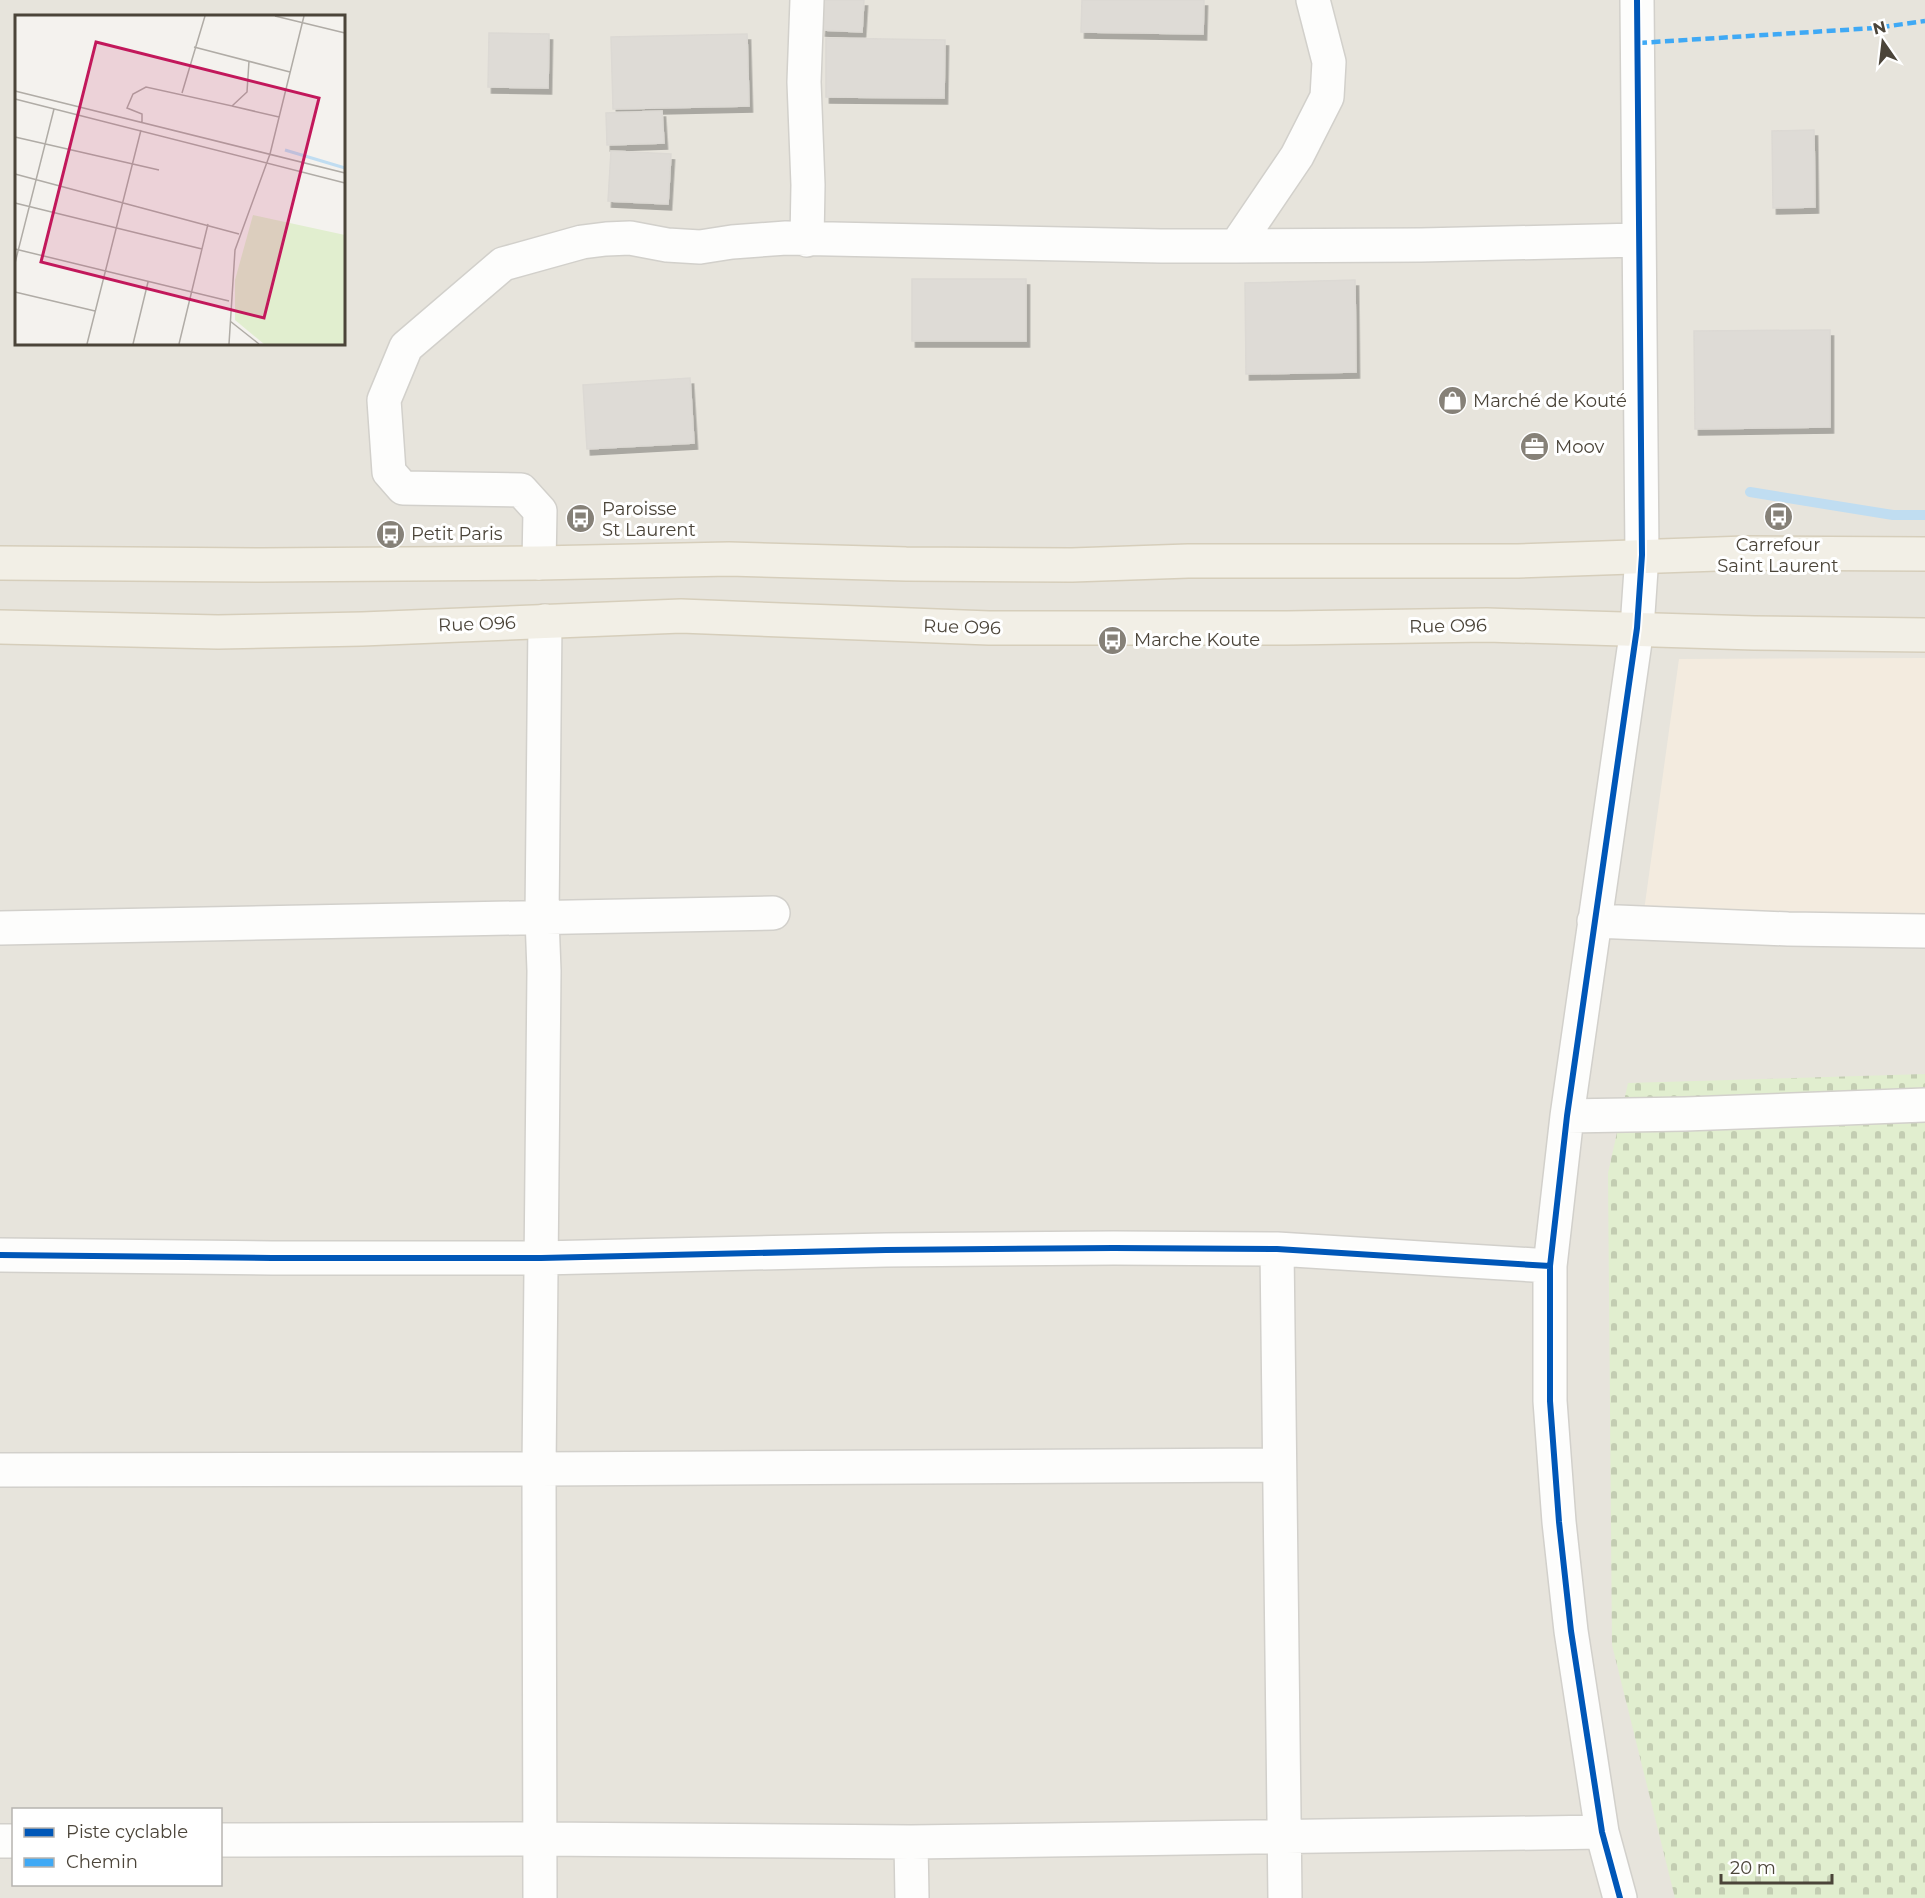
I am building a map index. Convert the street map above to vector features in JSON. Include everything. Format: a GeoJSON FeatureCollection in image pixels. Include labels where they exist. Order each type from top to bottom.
{"type":"FeatureCollection","features":[{"type":"Feature","properties":{"kind":"main road"},"geometry":{"type":"LineString","coordinates":[[0,563],[115,565],[539,563],[729,559],[906,564],[1072,565],[1188,561],[1518,561],[1746,553],[1925,554]]}},
{"type":"Feature","properties":{"kind":"main road","name":"Rue O96"},"geometry":{"type":"LineString","coordinates":[[0,627],[218,632],[362,629],[681,616],[989,628],[1487,625],[1754,633],[1925,635]]}},
{"type":"Feature","properties":{"kind":"street"},"geometry":{"type":"LineString","coordinates":[[807,0],[804,82],[808,185],[807,240]]}},
{"type":"Feature","properties":{"kind":"street"},"geometry":{"type":"LineString","coordinates":[[1236,246],[1297,156],[1327,97],[1329,62],[1313,0]]}},
{"type":"Feature","properties":{"kind":"street"},"geometry":{"type":"LineString","coordinates":[[1620,1898],[1602,1832],[1571,1631],[1559,1522],[1550,1401],[1550,1266],[1567,1116],[1637,628],[1642,555],[1637,0]]}},
{"type":"Feature","properties":{"kind":"street"},"geometry":{"type":"LineString","coordinates":[[539,563],[540,511],[521,490],[403,488],[390,472],[384,400],[406,347],[503,264],[582,242],[630,238],[667,245],[700,247],[766,239],[1149,246],[1421,245],[1639,240]]}},
{"type":"Feature","properties":{"kind":"street"},"geometry":{"type":"LineString","coordinates":[[540,1898],[539,1469],[545,621]]}},
{"type":"Feature","properties":{"kind":"street"},"geometry":{"type":"LineString","coordinates":[[0,928],[773,913]]}},
{"type":"Feature","properties":{"kind":"street"},"geometry":{"type":"LineString","coordinates":[[1594,921],[1776,929],[1925,931]]}},
{"type":"Feature","properties":{"kind":"street"},"geometry":{"type":"LineString","coordinates":[[1567,1116],[1925,1105]]}},
{"type":"Feature","properties":{"kind":"street"},"geometry":{"type":"LineString","coordinates":[[1277,1249],[1285,1898]]}},
{"type":"Feature","properties":{"kind":"street"},"geometry":{"type":"LineString","coordinates":[[0,1255],[541,1258],[909,1250],[1277,1249],[1550,1266]]}},
{"type":"Feature","properties":{"kind":"street"},"geometry":{"type":"LineString","coordinates":[[0,1470],[1278,1465]]}},
{"type":"Feature","properties":{"kind":"street"},"geometry":{"type":"LineString","coordinates":[[222,1840],[539,1839],[911,1842],[1602,1832]]}},
{"type":"Feature","properties":{"kind":"street"},"geometry":{"type":"LineString","coordinates":[[911,1842],[912,1898]]}},
{"type":"Feature","properties":{"kind":"shaded area"},"geometry":{"type":"Polygon","coordinates":[[[0,0],[1925,0],[1925,1898],[0,1898],[0,0]]]}},
{"type":"Feature","properties":{"kind":"shaded area"},"geometry":{"type":"Polygon","coordinates":[[[1925,658],[1925,925],[1643,918],[1679,659],[1925,658]]]}},
{"type":"Feature","properties":{"kind":"green space"},"geometry":{"type":"Polygon","coordinates":[[[1925,1074],[1925,1898],[1675,1898],[1612,1645],[1608,1173],[1628,1083],[1925,1074]]]}},
{"type":"Feature","properties":{"kind":"building"},"geometry":{"type":"Polygon","coordinates":[[[824,0],[864,0],[862,32],[822,30],[824,0]]]}},
{"type":"Feature","properties":{"kind":"building"},"geometry":{"type":"Polygon","coordinates":[[[1082,0],[1204,0],[1203,34],[1081,32],[1082,0]]]}},
{"type":"Feature","properties":{"kind":"building"},"geometry":{"type":"Polygon","coordinates":[[[489,33],[549,34],[548,88],[488,87],[489,33]]]}},
{"type":"Feature","properties":{"kind":"building"},"geometry":{"type":"Polygon","coordinates":[[[747,34],[749,106],[613,109],[611,37],[747,34]]]}},
{"type":"Feature","properties":{"kind":"building"},"geometry":{"type":"Polygon","coordinates":[[[826,38],[945,40],[944,98],[826,97],[826,38]]]}},
{"type":"Feature","properties":{"kind":"building"},"geometry":{"type":"Polygon","coordinates":[[[662,111],[664,143],[607,145],[606,113],[662,111]]]}},
{"type":"Feature","properties":{"kind":"building"},"geometry":{"type":"Polygon","coordinates":[[[1814,130],[1815,207],[1773,208],[1772,131],[1814,130]]]}},
{"type":"Feature","properties":{"kind":"building"},"geometry":{"type":"Polygon","coordinates":[[[611,151],[671,154],[668,204],[608,201],[611,151]]]}},
{"type":"Feature","properties":{"kind":"building"},"geometry":{"type":"Polygon","coordinates":[[[912,279],[1026,279],[1026,341],[912,341],[912,279]]]}},
{"type":"Feature","properties":{"kind":"building"},"geometry":{"type":"Polygon","coordinates":[[[1355,280],[1356,372],[1246,374],[1245,283],[1355,280]]]}},
{"type":"Feature","properties":{"kind":"building"},"geometry":{"type":"Polygon","coordinates":[[[1830,330],[1830,427],[1695,429],[1694,331],[1830,330]]]}},
{"type":"Feature","properties":{"kind":"building"},"geometry":{"type":"Polygon","coordinates":[[[690,378],[694,443],[587,449],[583,385],[690,378]]]}},
{"type":"Feature","properties":{"kind":"waterway"},"geometry":{"type":"LineString","coordinates":[[1750,492],[1893,515],[1925,515]]}},
{"type":"Feature","properties":{"kind":"marked path"},"geometry":{"type":"LineString","coordinates":[[1638,43],[1875,28],[1925,21]]}},
{"type":"Feature","properties":{"kind":"cycle path"},"geometry":{"type":"LineString","coordinates":[[1620,1898],[1602,1832],[1571,1631],[1559,1522],[1550,1401],[1550,1266],[1567,1116],[1637,628],[1642,555],[1637,0]]}},
{"type":"Feature","properties":{"kind":"cycle path"},"geometry":{"type":"LineString","coordinates":[[0,1255],[541,1258],[886,1250],[1277,1249],[1550,1266]]}},
{"type":"Feature","properties":{"kind":"place","name":"Marché de Kouté"},"geometry":{"type":"Point","coordinates":[1452,401]}},
{"type":"Feature","properties":{"kind":"place","name":"Moov"},"geometry":{"type":"Point","coordinates":[1534,447]}},
{"type":"Feature","properties":{"kind":"place","name":"Carrefour Saint Laurent"},"geometry":{"type":"Point","coordinates":[1778,516]}},
{"type":"Feature","properties":{"kind":"place","name":"Paroisse St Laurent"},"geometry":{"type":"Point","coordinates":[581,519]}},
{"type":"Feature","properties":{"kind":"place","name":"Petit Paris"},"geometry":{"type":"Point","coordinates":[390,534]}},
{"type":"Feature","properties":{"kind":"place","name":"Marche Koute"},"geometry":{"type":"Point","coordinates":[1113,640]}}]}
